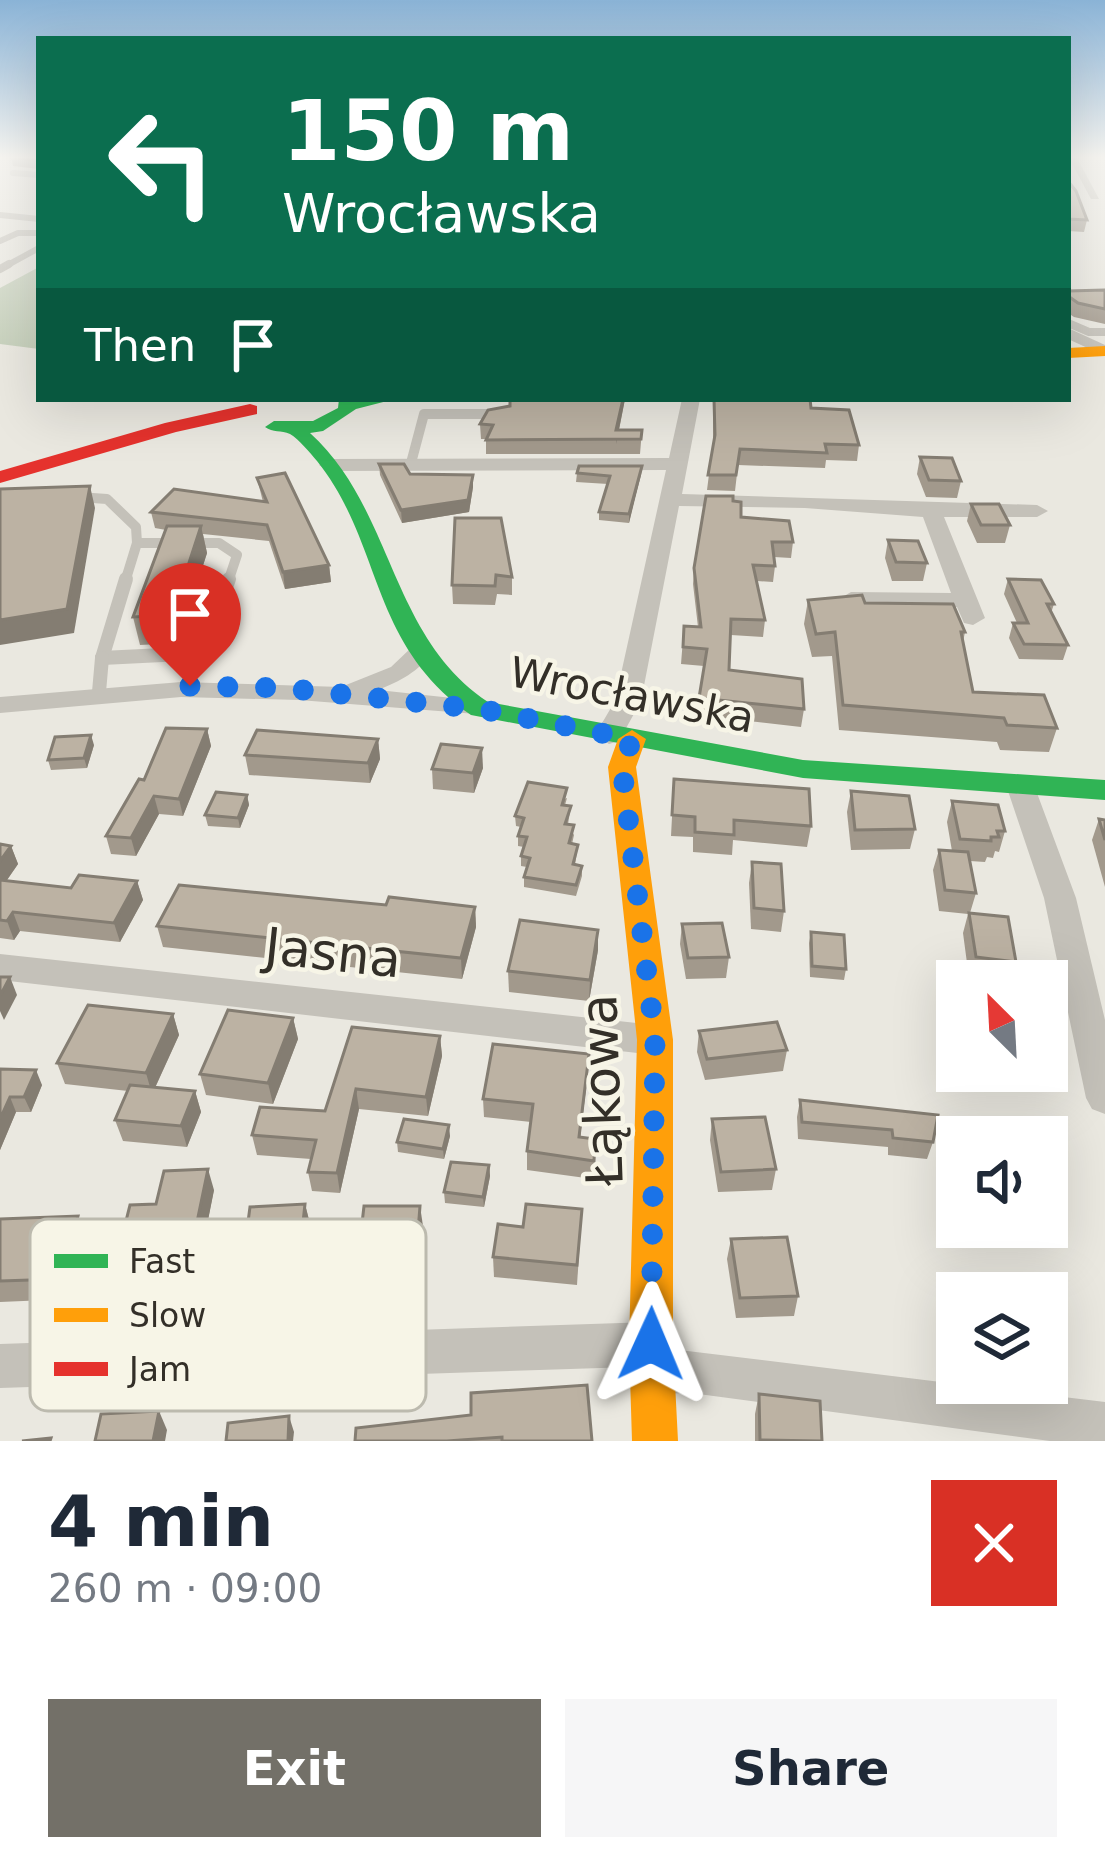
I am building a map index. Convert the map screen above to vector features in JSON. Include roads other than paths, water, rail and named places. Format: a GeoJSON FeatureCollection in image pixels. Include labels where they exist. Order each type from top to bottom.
{"type":"FeatureCollection","features":[{"type":"Feature","properties":{"kind":"street"},"geometry":{"type":"LineString","coordinates":[[1071,334],[1105,351]]}},
{"type":"Feature","properties":{"kind":"street"},"geometry":{"type":"LineString","coordinates":[[1071,352],[1105,351]]}},
{"type":"Feature","properties":{"kind":"street"},"geometry":{"type":"LineString","coordinates":[[295,429],[324,425],[349,402]]}},
{"type":"Feature","properties":{"kind":"street"},"geometry":{"type":"LineString","coordinates":[[620,737],[690,402]]}},
{"type":"Feature","properties":{"kind":"street"},"geometry":{"type":"LineString","coordinates":[[0,477],[257,411],[295,429],[328,464],[421,652],[443,683],[480,709]]}},
{"type":"Feature","properties":{"kind":"street"},"geometry":{"type":"LineString","coordinates":[[324,425],[332,452],[328,464]]}},
{"type":"Feature","properties":{"kind":"street"},"geometry":{"type":"LineString","coordinates":[[328,464],[680,464]]}},
{"type":"Feature","properties":{"kind":"street"},"geometry":{"type":"LineString","coordinates":[[670,500],[1037,511]]}},
{"type":"Feature","properties":{"kind":"street"},"geometry":{"type":"LineString","coordinates":[[850,599],[969,609],[931,511]]}},
{"type":"Feature","properties":{"kind":"street"},"geometry":{"type":"LineString","coordinates":[[347,694],[400,672],[421,652]]}},
{"type":"Feature","properties":{"kind":"street","name":"Wrocławska"},"geometry":{"type":"LineString","coordinates":[[0,705],[190,686],[347,694],[480,709],[803,769],[1105,790]]}},
{"type":"Feature","properties":{"kind":"street","name":"Łąkowa"},"geometry":{"type":"LineString","coordinates":[[620,737],[655,1040],[651,1358],[655,1441]]}},
{"type":"Feature","properties":{"kind":"street"},"geometry":{"type":"LineString","coordinates":[[1020,785],[1060,898],[1105,1098]]}},
{"type":"Feature","properties":{"kind":"street","name":"Jasna"},"geometry":{"type":"LineString","coordinates":[[0,967],[655,1040]]}},
{"type":"Feature","properties":{"kind":"street"},"geometry":{"type":"LineString","coordinates":[[426,1361],[651,1358],[691,1371],[1105,1425]]}},
{"type":"Feature","properties":{"kind":"street"},"geometry":{"type":"LineString","coordinates":[[0,1366],[30,1366]]}},
{"type":"Feature","properties":{"kind":"lane"},"geometry":{"type":"LineString","coordinates":[[0,241],[18,233],[36,233]]}},
{"type":"Feature","properties":{"kind":"lane"},"geometry":{"type":"LineString","coordinates":[[0,269],[36,250]]}},
{"type":"Feature","properties":{"kind":"lane"},"geometry":{"type":"LineString","coordinates":[[0,251],[27,254]]}},
{"type":"Feature","properties":{"kind":"lane"},"geometry":{"type":"LineString","coordinates":[[1071,324],[1105,332]]}},
{"type":"Feature","properties":{"kind":"lane"},"geometry":{"type":"LineString","coordinates":[[411,463],[424,414],[503,415]]}},
{"type":"Feature","properties":{"kind":"lane"},"geometry":{"type":"LineString","coordinates":[[63,497],[107,500],[136,527],[137,543],[102,658],[99,692]]}},
{"type":"Feature","properties":{"kind":"lane"},"geometry":{"type":"LineString","coordinates":[[102,658],[203,653],[237,555],[219,543],[137,543]]}}]}
